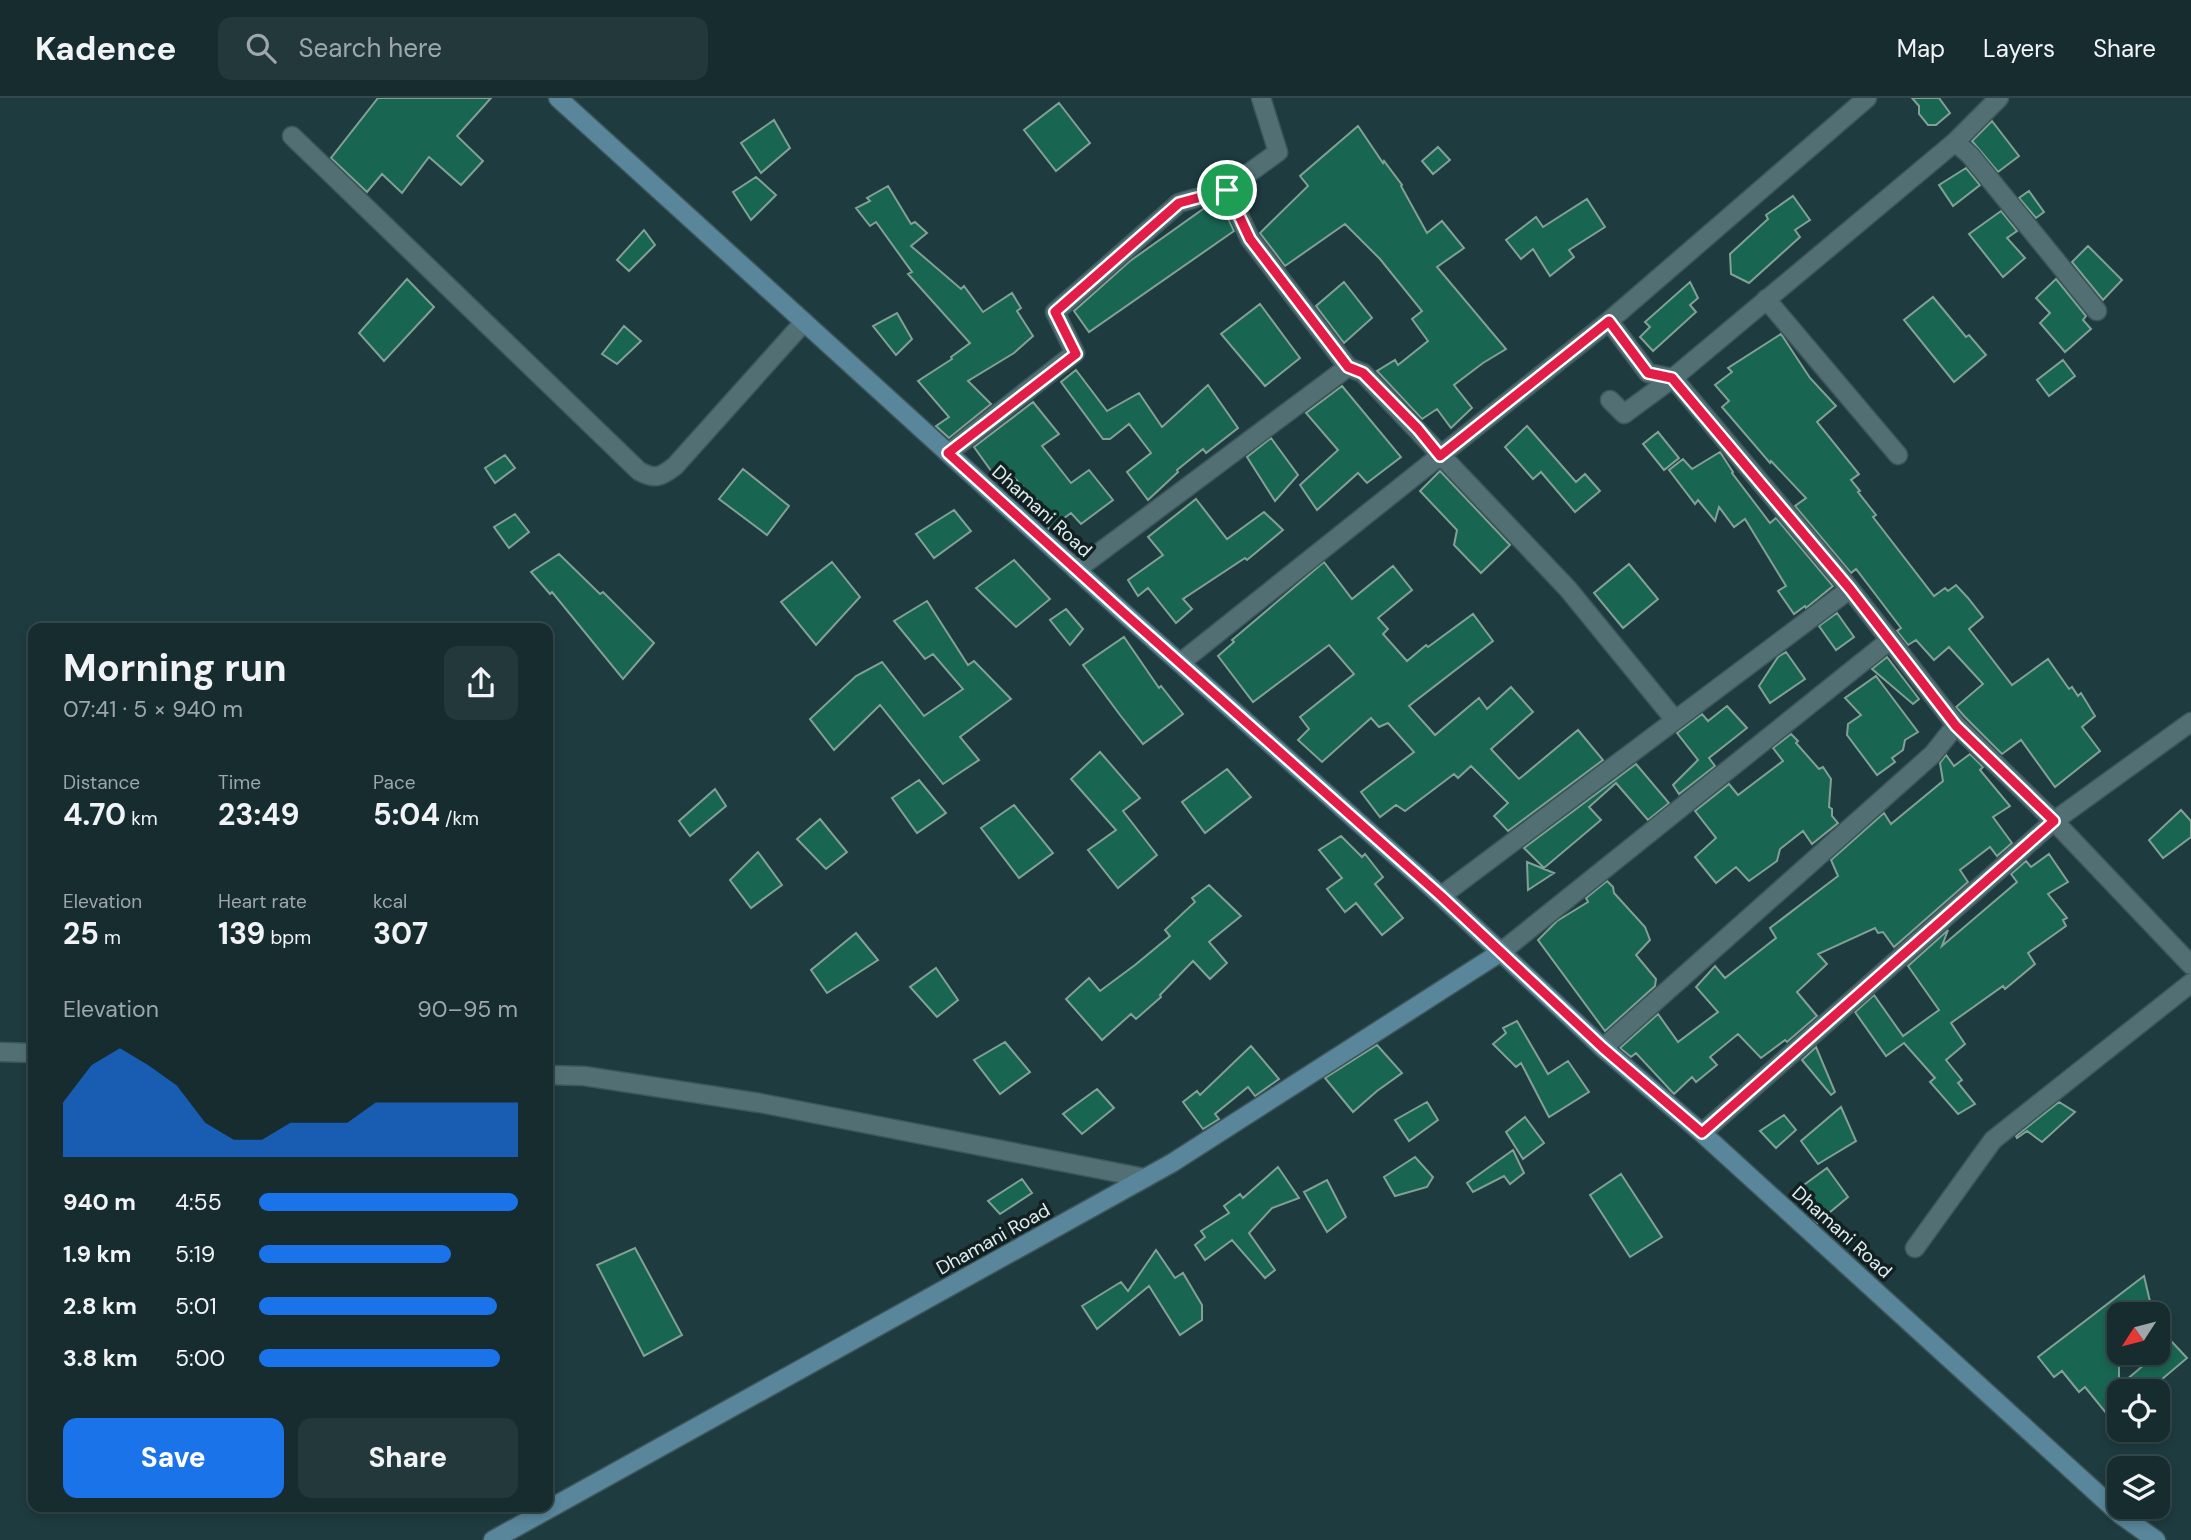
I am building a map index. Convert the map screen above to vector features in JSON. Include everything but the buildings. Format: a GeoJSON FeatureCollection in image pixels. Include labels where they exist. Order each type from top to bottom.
{"type":"FeatureCollection","features":[{"type":"Feature","properties":{"kind":"main road","name":"Dhamani Road"},"geometry":{"type":"LineString","coordinates":[[558,98],[1076,570],[1441,896],[1603,1048],[1702,1133],[2121,1515],[2156,1540]]}},
{"type":"Feature","properties":{"kind":"main road","name":"Dhamani Road"},"geometry":{"type":"LineString","coordinates":[[553,1507],[1172,1163],[1500,952]]}},
{"type":"Feature","properties":{"kind":"main road","name":"Dhamani Road"},"geometry":{"type":"LineString","coordinates":[[493,1540],[543,1512]]}},
{"type":"Feature","properties":{"kind":"street"},"geometry":{"type":"LineString","coordinates":[[948,453],[1076,354],[1055,312],[1179,203],[1227,190],[1278,152],[1261,98]]}},
{"type":"Feature","properties":{"kind":"street"},"geometry":{"type":"LineString","coordinates":[[1180,663],[1609,321],[1867,98]]}},
{"type":"Feature","properties":{"kind":"street"},"geometry":{"type":"LineString","coordinates":[[1610,401],[1624,414],[1672,378],[1955,142],[1999,98]]}},
{"type":"Feature","properties":{"kind":"street"},"geometry":{"type":"LineString","coordinates":[[292,136],[639,471],[650,477],[661,477],[675,466],[804,321]]}},
{"type":"Feature","properties":{"kind":"street"},"geometry":{"type":"LineString","coordinates":[[1955,142],[1970,155],[2097,311]]}},
{"type":"Feature","properties":{"kind":"street"},"geometry":{"type":"LineString","coordinates":[[1227,190],[1250,239],[1348,367],[1363,373],[1568,589],[1675,720]]}},
{"type":"Feature","properties":{"kind":"street"},"geometry":{"type":"LineString","coordinates":[[1766,299],[1898,455]]}},
{"type":"Feature","properties":{"kind":"street"},"geometry":{"type":"LineString","coordinates":[[1609,321],[1648,373],[1672,378],[1850,589],[1956,726],[2054,821],[2191,965]]}},
{"type":"Feature","properties":{"kind":"street"},"geometry":{"type":"LineString","coordinates":[[1076,570],[1348,367]]}},
{"type":"Feature","properties":{"kind":"street"},"geometry":{"type":"LineString","coordinates":[[1441,896],[1850,589]]}},
{"type":"Feature","properties":{"kind":"street"},"geometry":{"type":"LineString","coordinates":[[1500,952],[1890,640]]}},
{"type":"Feature","properties":{"kind":"street"},"geometry":{"type":"LineString","coordinates":[[1702,1133],[2054,821],[2191,722]]}},
{"type":"Feature","properties":{"kind":"street"},"geometry":{"type":"LineString","coordinates":[[1603,1048],[1933,754],[1956,726]]}},
{"type":"Feature","properties":{"kind":"street"},"geometry":{"type":"LineString","coordinates":[[1915,1248],[1993,1140],[2191,984]]}},
{"type":"Feature","properties":{"kind":"street"},"geometry":{"type":"LineString","coordinates":[[0,1052],[28,1054]]}},
{"type":"Feature","properties":{"kind":"street"},"geometry":{"type":"LineString","coordinates":[[553,1075],[584,1076],[760,1103],[1145,1178]]}},
{"type":"Feature","properties":{"kind":"route"},"geometry":{"type":"LineString","coordinates":[[1227,190],[1250,239],[1348,367],[1363,373],[1418,429],[1440,456],[1609,321],[1648,373],[1672,378],[1724,438],[1850,589],[1956,726],[2054,821],[1702,1133],[1603,1048],[1441,896],[948,453],[1076,354],[1055,312],[1179,203],[1227,190]]}}]}
